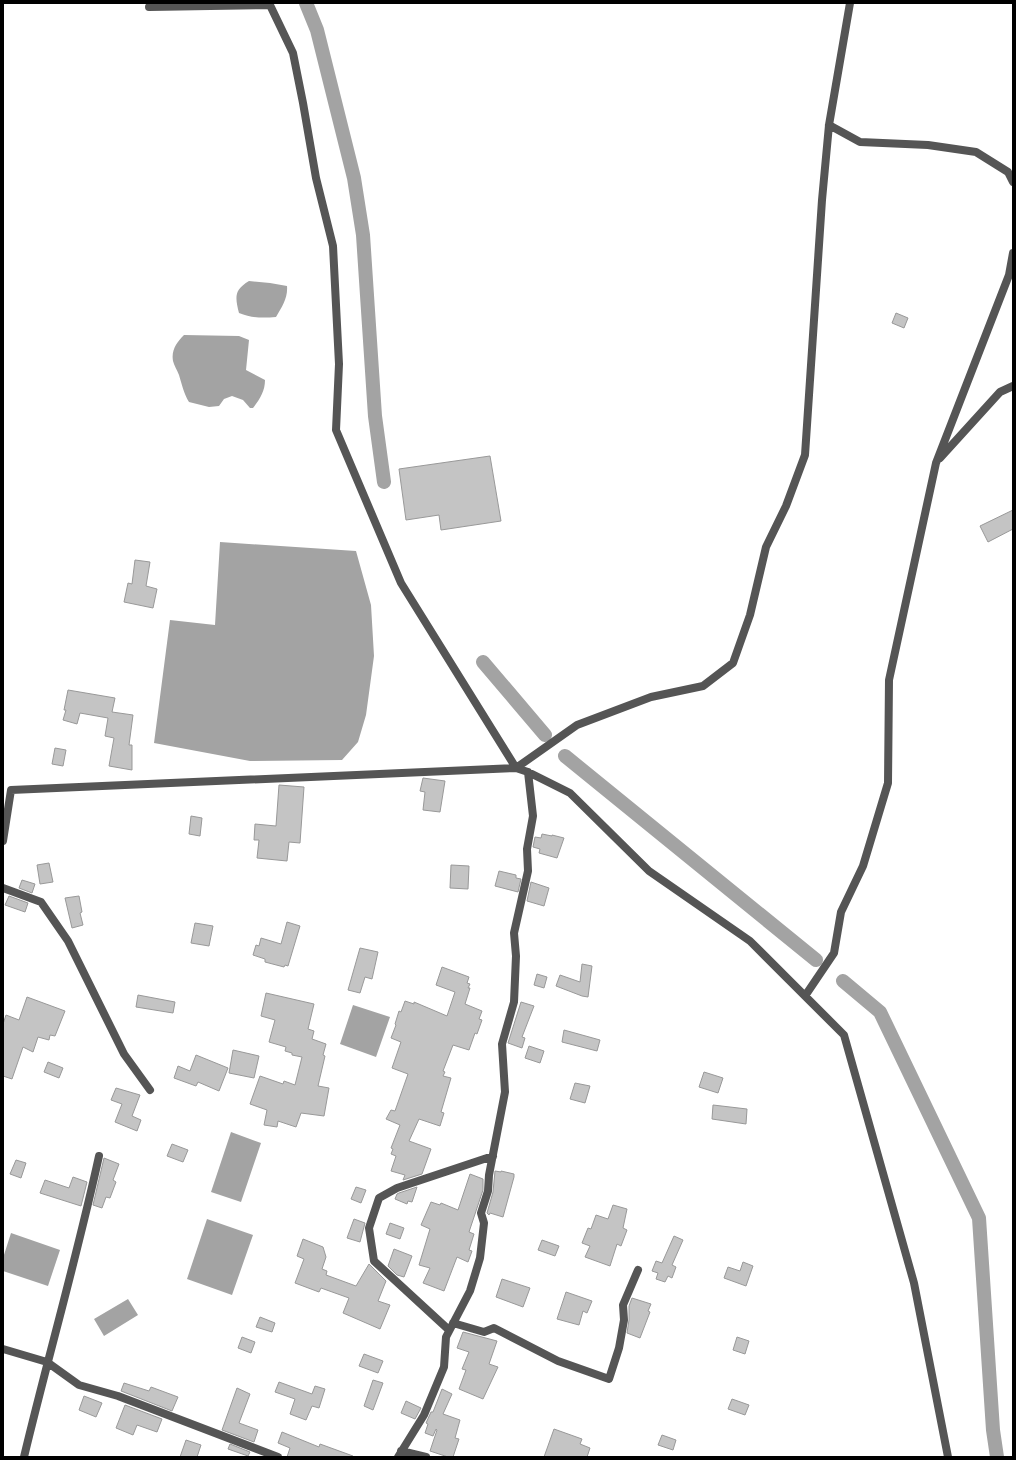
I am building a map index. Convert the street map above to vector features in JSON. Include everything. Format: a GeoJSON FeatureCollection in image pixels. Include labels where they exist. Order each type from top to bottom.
{"type":"FeatureCollection","features":[{"type":"Feature","properties":{"kind":"street"},"geometry":{"type":"LineString","coordinates":[[516,768],[577,725],[651,697],[703,686],[733,663],[750,615],[766,547],[786,506],[805,455],[822,200],[829,125],[850,3]]}},
{"type":"Feature","properties":{"kind":"street"},"geometry":{"type":"LineString","coordinates":[[149,7],[270,4],[293,53],[304,103],[316,178],[333,246],[339,364],[336,430],[401,583],[516,768]]}},
{"type":"Feature","properties":{"kind":"street"},"geometry":{"type":"LineString","coordinates":[[829,125],[860,142],[928,145],[976,152],[1008,172],[1013,182]]}},
{"type":"Feature","properties":{"kind":"street"},"geometry":{"type":"LineString","coordinates":[[806,996],[834,953],[841,912],[863,866],[888,783],[889,680],[936,463],[1009,275],[1013,253]]}},
{"type":"Feature","properties":{"kind":"street"},"geometry":{"type":"LineString","coordinates":[[936,463],[1000,392],[1013,386]]}},
{"type":"Feature","properties":{"kind":"street"},"geometry":{"type":"LineString","coordinates":[[3,841],[11,790],[516,768],[528,772],[570,793],[649,871],[750,941],[844,1035],[914,1282],[948,1457]]}},
{"type":"Feature","properties":{"kind":"street"},"geometry":{"type":"LineString","coordinates":[[426,1457],[399,1454],[424,1415],[444,1367],[446,1337],[470,1291],[480,1258],[484,1223],[481,1213],[488,1191],[492,1156],[505,1092],[502,1044],[514,1002],[516,956],[514,933],[528,871],[528,848],[533,816],[528,772]]}},
{"type":"Feature","properties":{"kind":"street"},"geometry":{"type":"LineString","coordinates":[[3,888],[41,902],[68,941],[124,1054],[150,1090]]}},
{"type":"Feature","properties":{"kind":"street"},"geometry":{"type":"LineString","coordinates":[[24,1457],[47,1362],[85,1222],[99,1156]]}},
{"type":"Feature","properties":{"kind":"street"},"geometry":{"type":"LineString","coordinates":[[492,1156],[397,1188],[379,1198],[369,1228],[374,1261],[451,1327],[484,1332],[494,1328],[558,1361],[609,1379],[624,1320],[623,1305],[638,1270]]}},
{"type":"Feature","properties":{"kind":"street"},"geometry":{"type":"LineString","coordinates":[[3,1350],[47,1362],[79,1385],[118,1396],[278,1457]]}},
{"type":"Feature","properties":{"kind":"shaded area"},"geometry":{"type":"Polygon","coordinates":[[[249,281],[287,286],[286,298],[276,317],[266,318],[248,316],[239,313],[236,298],[237,294],[244,284],[249,281]]]}},
{"type":"Feature","properties":{"kind":"shaded area"},"geometry":{"type":"Polygon","coordinates":[[[184,335],[239,336],[249,340],[246,370],[265,380],[262,395],[253,408],[250,408],[243,400],[232,396],[224,399],[219,406],[209,407],[189,402],[184,393],[179,375],[173,363],[175,346],[184,335]]]}},
{"type":"Feature","properties":{"kind":"shaded area"},"geometry":{"type":"Polygon","coordinates":[[[220,542],[356,551],[371,605],[374,656],[366,715],[358,742],[342,760],[250,761],[154,743],[170,620],[215,625],[220,542]]]}},
{"type":"Feature","properties":{"kind":"shaded area"},"geometry":{"type":"Polygon","coordinates":[[[353,1005],[390,1017],[376,1057],[340,1044],[353,1005]]]}},
{"type":"Feature","properties":{"kind":"shaded area"},"geometry":{"type":"Polygon","coordinates":[[[231,1132],[261,1143],[241,1202],[211,1192],[231,1132]]]}},
{"type":"Feature","properties":{"kind":"shaded area"},"geometry":{"type":"Polygon","coordinates":[[[207,1219],[253,1235],[232,1295],[187,1279],[207,1219]]]}},
{"type":"Feature","properties":{"kind":"shaded area"},"geometry":{"type":"Polygon","coordinates":[[[11,1233],[60,1250],[48,1286],[3,1271],[3,1258],[11,1233]]]}},
{"type":"Feature","properties":{"kind":"shaded area"},"geometry":{"type":"Polygon","coordinates":[[[128,1299],[138,1315],[104,1336],[94,1319],[128,1299]]]}},
{"type":"Feature","properties":{"kind":"building"},"geometry":{"type":"Polygon","coordinates":[[[896,313],[908,318],[904,328],[892,323],[896,313]]]}},
{"type":"Feature","properties":{"kind":"building"},"geometry":{"type":"Polygon","coordinates":[[[490,456],[501,521],[441,530],[439,515],[406,520],[399,469],[490,456]]]}},
{"type":"Feature","properties":{"kind":"building"},"geometry":{"type":"Polygon","coordinates":[[[1013,510],[1013,529],[988,542],[980,526],[1013,510]]]}},
{"type":"Feature","properties":{"kind":"building"},"geometry":{"type":"Polygon","coordinates":[[[135,560],[150,562],[146,586],[157,589],[153,608],[124,602],[128,583],[132,584],[135,560]]]}},
{"type":"Feature","properties":{"kind":"building"},"geometry":{"type":"Polygon","coordinates":[[[68,690],[115,698],[112,712],[133,715],[129,745],[132,745],[132,770],[109,766],[114,738],[105,736],[108,718],[80,713],[77,724],[63,720],[66,710],[64,710],[68,690]]]}},
{"type":"Feature","properties":{"kind":"building"},"geometry":{"type":"Polygon","coordinates":[[[55,748],[66,750],[63,766],[52,764],[55,748]]]}},
{"type":"Feature","properties":{"kind":"building"},"geometry":{"type":"Polygon","coordinates":[[[423,778],[445,781],[440,812],[423,810],[425,792],[420,791],[423,778]]]}},
{"type":"Feature","properties":{"kind":"building"},"geometry":{"type":"Polygon","coordinates":[[[279,785],[304,787],[300,843],[289,842],[287,861],[257,858],[259,840],[254,840],[255,824],[276,826],[279,785]]]}},
{"type":"Feature","properties":{"kind":"building"},"geometry":{"type":"Polygon","coordinates":[[[191,816],[202,818],[200,836],[189,834],[191,816]]]}},
{"type":"Feature","properties":{"kind":"building"},"geometry":{"type":"Polygon","coordinates":[[[542,834],[564,838],[557,858],[539,853],[540,849],[533,847],[535,837],[541,838],[542,834]]]}},
{"type":"Feature","properties":{"kind":"building"},"geometry":{"type":"Polygon","coordinates":[[[49,863],[53,882],[40,884],[37,865],[49,863]]]}},
{"type":"Feature","properties":{"kind":"building"},"geometry":{"type":"Polygon","coordinates":[[[451,865],[469,866],[468,889],[450,888],[451,865]]]}},
{"type":"Feature","properties":{"kind":"building"},"geometry":{"type":"Polygon","coordinates":[[[499,871],[516,875],[516,878],[521,879],[518,892],[495,886],[499,871]]]}},
{"type":"Feature","properties":{"kind":"building"},"geometry":{"type":"Polygon","coordinates":[[[22,880],[35,884],[32,893],[19,888],[22,880]]]}},
{"type":"Feature","properties":{"kind":"building"},"geometry":{"type":"Polygon","coordinates":[[[531,882],[549,888],[544,906],[527,901],[531,882]]]}},
{"type":"Feature","properties":{"kind":"building"},"geometry":{"type":"Polygon","coordinates":[[[9,896],[28,903],[25,912],[5,905],[9,896]]]}},
{"type":"Feature","properties":{"kind":"building"},"geometry":{"type":"Polygon","coordinates":[[[79,896],[82,912],[80,913],[83,925],[72,928],[65,898],[79,896]]]}},
{"type":"Feature","properties":{"kind":"building"},"geometry":{"type":"Polygon","coordinates":[[[287,922],[300,926],[288,966],[285,965],[284,967],[265,962],[265,959],[253,955],[256,945],[259,946],[261,938],[281,944],[287,922]]]}},
{"type":"Feature","properties":{"kind":"building"},"geometry":{"type":"Polygon","coordinates":[[[195,923],[213,926],[209,946],[191,943],[195,923]]]}},
{"type":"Feature","properties":{"kind":"building"},"geometry":{"type":"Polygon","coordinates":[[[360,948],[378,952],[372,979],[365,977],[360,993],[348,990],[360,948]]]}},
{"type":"Feature","properties":{"kind":"building"},"geometry":{"type":"Polygon","coordinates":[[[582,964],[592,966],[588,997],[556,986],[560,975],[580,982],[582,964]]]}},
{"type":"Feature","properties":{"kind":"building"},"geometry":{"type":"Polygon","coordinates":[[[442,967],[469,977],[467,983],[470,984],[468,988],[470,988],[465,1004],[482,1011],[479,1019],[482,1020],[477,1034],[475,1033],[469,1050],[453,1045],[443,1071],[445,1072],[443,1076],[451,1078],[441,1112],[444,1113],[440,1126],[419,1119],[409,1141],[431,1149],[422,1174],[403,1180],[405,1175],[391,1171],[396,1156],[391,1154],[393,1149],[391,1148],[400,1125],[386,1119],[391,1110],[395,1111],[408,1074],[392,1068],[401,1042],[391,1038],[399,1011],[401,1012],[405,1001],[414,1004],[414,1002],[447,1016],[455,992],[436,985],[442,967]]]}},
{"type":"Feature","properties":{"kind":"building"},"geometry":{"type":"Polygon","coordinates":[[[537,974],[547,977],[544,988],[534,985],[537,974]]]}},
{"type":"Feature","properties":{"kind":"building"},"geometry":{"type":"Polygon","coordinates":[[[266,993],[314,1004],[308,1029],[314,1031],[312,1039],[326,1044],[323,1055],[325,1056],[318,1086],[329,1088],[324,1116],[301,1113],[296,1127],[278,1121],[277,1127],[264,1125],[267,1110],[250,1104],[260,1076],[283,1084],[284,1081],[295,1085],[302,1057],[292,1055],[292,1053],[285,1051],[286,1047],[269,1042],[275,1020],[261,1016],[266,993]]]}},
{"type":"Feature","properties":{"kind":"building"},"geometry":{"type":"Polygon","coordinates":[[[138,995],[175,1002],[173,1013],[136,1007],[138,995]]]}},
{"type":"Feature","properties":{"kind":"building"},"geometry":{"type":"Polygon","coordinates":[[[27,997],[65,1011],[55,1036],[50,1035],[49,1040],[38,1037],[33,1052],[23,1047],[12,1079],[3,1076],[3,1024],[6,1015],[19,1020],[27,997]]]}},
{"type":"Feature","properties":{"kind":"building"},"geometry":{"type":"Polygon","coordinates":[[[521,1002],[534,1006],[522,1037],[525,1038],[522,1048],[508,1043],[521,1002]]]}},
{"type":"Feature","properties":{"kind":"building"},"geometry":{"type":"Polygon","coordinates":[[[564,1030],[600,1040],[597,1051],[562,1042],[564,1030]]]}},
{"type":"Feature","properties":{"kind":"building"},"geometry":{"type":"Polygon","coordinates":[[[529,1046],[544,1051],[540,1063],[525,1058],[529,1046]]]}},
{"type":"Feature","properties":{"kind":"building"},"geometry":{"type":"Polygon","coordinates":[[[233,1050],[259,1056],[254,1078],[229,1073],[233,1050]]]}},
{"type":"Feature","properties":{"kind":"building"},"geometry":{"type":"Polygon","coordinates":[[[196,1055],[228,1068],[219,1091],[198,1082],[196,1086],[174,1078],[178,1066],[190,1071],[196,1055]]]}},
{"type":"Feature","properties":{"kind":"building"},"geometry":{"type":"Polygon","coordinates":[[[48,1062],[63,1068],[59,1078],[44,1072],[48,1062]]]}},
{"type":"Feature","properties":{"kind":"building"},"geometry":{"type":"Polygon","coordinates":[[[704,1072],[723,1078],[718,1093],[699,1087],[704,1072]]]}},
{"type":"Feature","properties":{"kind":"building"},"geometry":{"type":"Polygon","coordinates":[[[575,1083],[590,1086],[585,1103],[570,1099],[575,1083]]]}},
{"type":"Feature","properties":{"kind":"building"},"geometry":{"type":"Polygon","coordinates":[[[116,1088],[140,1095],[132,1116],[141,1120],[137,1131],[115,1122],[122,1104],[111,1100],[116,1088]]]}},
{"type":"Feature","properties":{"kind":"building"},"geometry":{"type":"Polygon","coordinates":[[[713,1105],[747,1109],[746,1124],[712,1119],[713,1105]]]}},
{"type":"Feature","properties":{"kind":"building"},"geometry":{"type":"Polygon","coordinates":[[[172,1144],[188,1150],[183,1162],[167,1156],[172,1144]]]}},
{"type":"Feature","properties":{"kind":"building"},"geometry":{"type":"Polygon","coordinates":[[[104,1158],[119,1164],[113,1180],[116,1182],[110,1198],[106,1197],[102,1208],[93,1205],[104,1158]]]}},
{"type":"Feature","properties":{"kind":"building"},"geometry":{"type":"Polygon","coordinates":[[[16,1160],[26,1163],[21,1178],[10,1174],[16,1160]]]}},
{"type":"Feature","properties":{"kind":"building"},"geometry":{"type":"Polygon","coordinates":[[[495,1171],[514,1174],[503,1217],[490,1213],[489,1215],[487,1213],[493,1192],[495,1171]]]}},
{"type":"Feature","properties":{"kind":"building"},"geometry":{"type":"Polygon","coordinates":[[[470,1174],[483,1179],[483,1190],[469,1232],[474,1234],[469,1250],[472,1251],[468,1262],[457,1257],[444,1291],[423,1283],[430,1268],[419,1265],[430,1229],[421,1225],[431,1202],[440,1205],[441,1203],[458,1210],[470,1174]]]}},
{"type":"Feature","properties":{"kind":"building"},"geometry":{"type":"Polygon","coordinates":[[[73,1177],[87,1182],[81,1206],[40,1193],[45,1180],[69,1188],[73,1177]]]}},
{"type":"Feature","properties":{"kind":"building"},"geometry":{"type":"Polygon","coordinates":[[[356,1187],[366,1190],[361,1203],[351,1199],[356,1187]]]}},
{"type":"Feature","properties":{"kind":"building"},"geometry":{"type":"Polygon","coordinates":[[[417,1187],[412,1202],[408,1201],[407,1204],[395,1199],[397,1194],[417,1187]]]}},
{"type":"Feature","properties":{"kind":"building"},"geometry":{"type":"Polygon","coordinates":[[[613,1205],[627,1209],[623,1228],[627,1230],[621,1246],[617,1244],[610,1266],[585,1257],[590,1246],[582,1243],[588,1228],[591,1229],[596,1215],[608,1219],[613,1205]]]}},
{"type":"Feature","properties":{"kind":"building"},"geometry":{"type":"Polygon","coordinates":[[[354,1219],[365,1223],[360,1242],[347,1238],[354,1219]]]}},
{"type":"Feature","properties":{"kind":"building"},"geometry":{"type":"Polygon","coordinates":[[[390,1223],[404,1228],[400,1239],[386,1234],[390,1223]]]}},
{"type":"Feature","properties":{"kind":"building"},"geometry":{"type":"Polygon","coordinates":[[[674,1236],[683,1240],[672,1265],[676,1267],[672,1278],[668,1276],[665,1282],[656,1279],[658,1273],[652,1271],[656,1261],[662,1263],[674,1236]]]}},
{"type":"Feature","properties":{"kind":"building"},"geometry":{"type":"Polygon","coordinates":[[[303,1239],[323,1247],[326,1257],[322,1269],[327,1271],[326,1275],[356,1286],[369,1264],[386,1281],[378,1301],[390,1305],[380,1329],[343,1313],[349,1298],[321,1288],[319,1292],[295,1283],[304,1259],[297,1256],[303,1239]]]}},
{"type":"Feature","properties":{"kind":"building"},"geometry":{"type":"Polygon","coordinates":[[[542,1240],[559,1246],[555,1256],[538,1250],[542,1240]]]}},
{"type":"Feature","properties":{"kind":"building"},"geometry":{"type":"Polygon","coordinates":[[[394,1249],[412,1256],[404,1277],[397,1275],[388,1266],[394,1249]]]}},
{"type":"Feature","properties":{"kind":"building"},"geometry":{"type":"Polygon","coordinates":[[[743,1262],[753,1266],[746,1286],[724,1278],[728,1267],[740,1271],[743,1262]]]}},
{"type":"Feature","properties":{"kind":"building"},"geometry":{"type":"Polygon","coordinates":[[[502,1279],[530,1288],[523,1307],[496,1297],[502,1279]]]}},
{"type":"Feature","properties":{"kind":"building"},"geometry":{"type":"Polygon","coordinates":[[[566,1292],[592,1301],[587,1313],[583,1311],[579,1325],[557,1319],[566,1292]]]}},
{"type":"Feature","properties":{"kind":"building"},"geometry":{"type":"Polygon","coordinates":[[[632,1298],[651,1304],[648,1311],[650,1312],[640,1338],[627,1333],[629,1306],[632,1298]]]}},
{"type":"Feature","properties":{"kind":"building"},"geometry":{"type":"Polygon","coordinates":[[[260,1317],[275,1323],[272,1332],[256,1327],[260,1317]]]}},
{"type":"Feature","properties":{"kind":"building"},"geometry":{"type":"Polygon","coordinates":[[[463,1332],[497,1341],[489,1364],[498,1367],[483,1399],[459,1389],[466,1370],[462,1369],[469,1352],[457,1348],[463,1332]]]}},
{"type":"Feature","properties":{"kind":"building"},"geometry":{"type":"Polygon","coordinates":[[[242,1337],[255,1342],[251,1353],[238,1348],[242,1337]]]}},
{"type":"Feature","properties":{"kind":"building"},"geometry":{"type":"Polygon","coordinates":[[[737,1337],[749,1341],[745,1354],[733,1350],[737,1337]]]}},
{"type":"Feature","properties":{"kind":"building"},"geometry":{"type":"Polygon","coordinates":[[[364,1354],[383,1361],[378,1373],[359,1366],[364,1354]]]}},
{"type":"Feature","properties":{"kind":"building"},"geometry":{"type":"Polygon","coordinates":[[[373,1380],[383,1383],[373,1410],[364,1406],[373,1380]]]}},
{"type":"Feature","properties":{"kind":"building"},"geometry":{"type":"Polygon","coordinates":[[[279,1382],[312,1394],[315,1386],[325,1389],[319,1408],[312,1406],[306,1420],[290,1414],[295,1399],[275,1392],[279,1382]]]}},
{"type":"Feature","properties":{"kind":"building"},"geometry":{"type":"Polygon","coordinates":[[[124,1383],[149,1391],[151,1387],[178,1397],[172,1411],[121,1391],[124,1383]]]}},
{"type":"Feature","properties":{"kind":"building"},"geometry":{"type":"Polygon","coordinates":[[[237,1388],[250,1394],[239,1423],[258,1430],[254,1442],[222,1430],[237,1388]]]}},
{"type":"Feature","properties":{"kind":"building"},"geometry":{"type":"Polygon","coordinates":[[[442,1389],[452,1394],[443,1414],[460,1420],[455,1438],[459,1439],[453,1457],[448,1457],[430,1451],[437,1430],[436,1429],[433,1436],[425,1433],[428,1424],[426,1423],[431,1412],[433,1412],[442,1389]]]}},
{"type":"Feature","properties":{"kind":"building"},"geometry":{"type":"Polygon","coordinates":[[[84,1396],[102,1403],[96,1417],[79,1410],[84,1396]]]}},
{"type":"Feature","properties":{"kind":"building"},"geometry":{"type":"Polygon","coordinates":[[[732,1399],[749,1405],[745,1415],[728,1409],[732,1399]]]}},
{"type":"Feature","properties":{"kind":"building"},"geometry":{"type":"Polygon","coordinates":[[[406,1401],[421,1408],[415,1419],[401,1413],[406,1401]]]}},
{"type":"Feature","properties":{"kind":"building"},"geometry":{"type":"Polygon","coordinates":[[[125,1405],[162,1419],[157,1432],[137,1425],[133,1435],[116,1428],[125,1405]]]}},
{"type":"Feature","properties":{"kind":"building"},"geometry":{"type":"Polygon","coordinates":[[[554,1429],[582,1439],[580,1444],[590,1448],[587,1457],[544,1457],[554,1429]]]}},
{"type":"Feature","properties":{"kind":"building"},"geometry":{"type":"Polygon","coordinates":[[[282,1432],[319,1447],[320,1444],[353,1457],[287,1457],[290,1448],[278,1443],[282,1432]]]}},
{"type":"Feature","properties":{"kind":"building"},"geometry":{"type":"Polygon","coordinates":[[[662,1435],[676,1440],[673,1450],[658,1445],[662,1435]]]}},
{"type":"Feature","properties":{"kind":"building"},"geometry":{"type":"Polygon","coordinates":[[[186,1440],[201,1445],[197,1457],[180,1457],[186,1440]]]}},
{"type":"Feature","properties":{"kind":"building"},"geometry":{"type":"Polygon","coordinates":[[[230,1444],[250,1452],[248,1456],[228,1449],[230,1444]]]}},
{"type":"Feature","properties":{"kind":"waterway"},"geometry":{"type":"LineString","coordinates":[[306,3],[317,30],[354,178],[363,235],[375,416],[384,482]]}},
{"type":"Feature","properties":{"kind":"waterway"},"geometry":{"type":"LineString","coordinates":[[483,662],[545,735]]}},
{"type":"Feature","properties":{"kind":"waterway"},"geometry":{"type":"LineString","coordinates":[[565,756],[816,960]]}},
{"type":"Feature","properties":{"kind":"waterway"},"geometry":{"type":"LineString","coordinates":[[843,981],[880,1012],[979,1218],[993,1430],[997,1457]]}}]}
